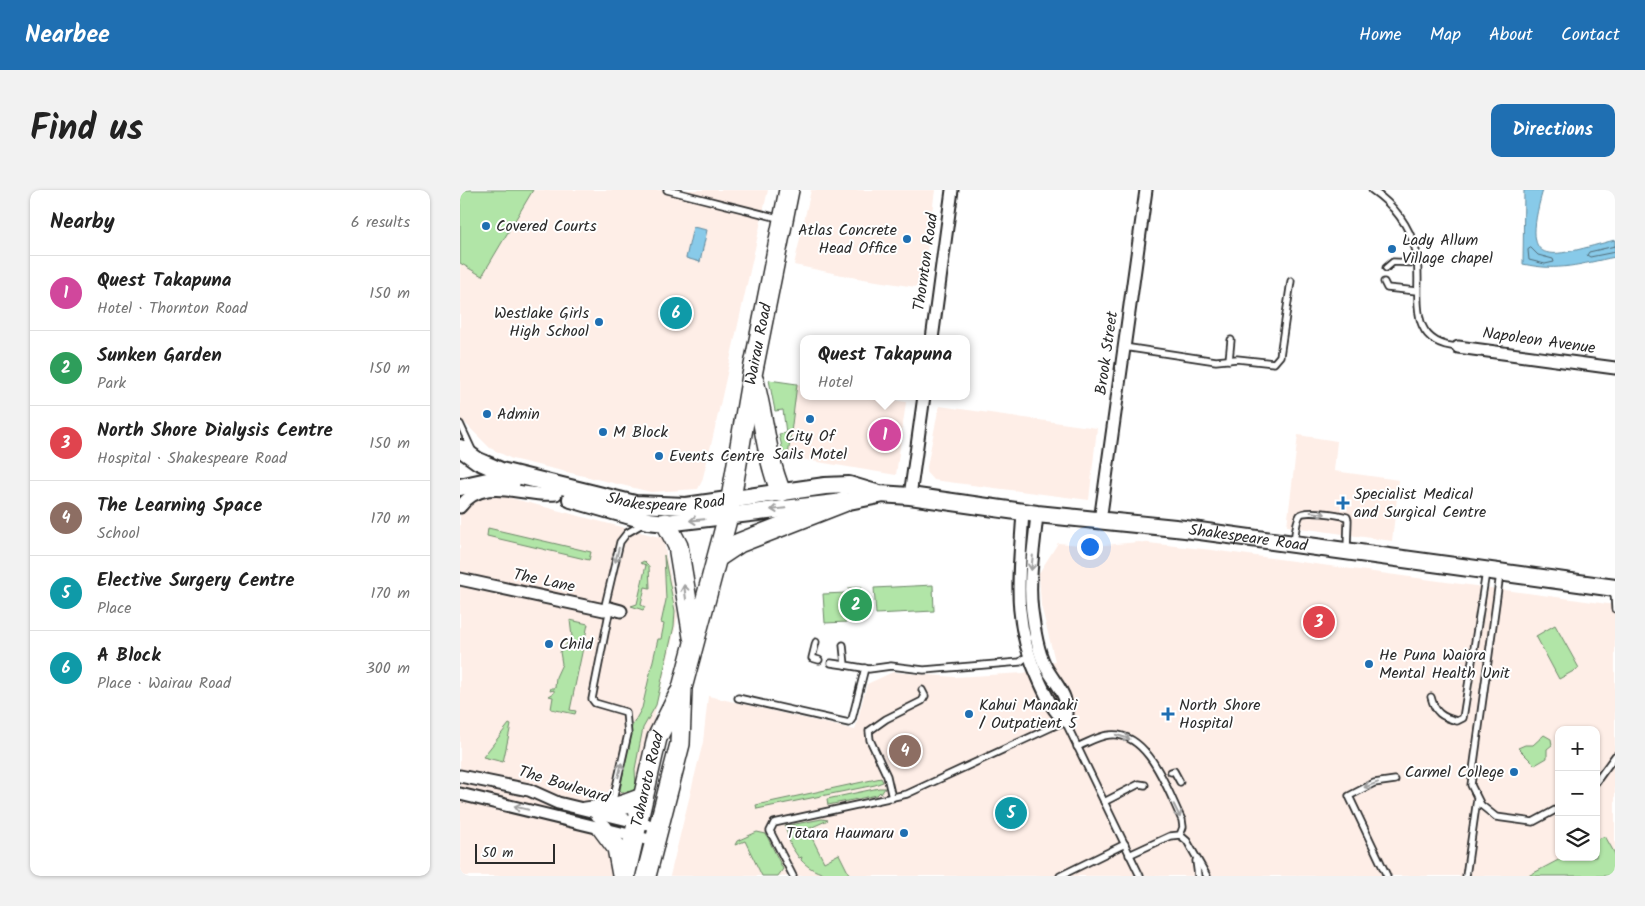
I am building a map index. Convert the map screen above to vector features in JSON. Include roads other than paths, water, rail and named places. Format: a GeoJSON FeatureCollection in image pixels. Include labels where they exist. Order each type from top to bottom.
{"type":"FeatureCollection","features":[{"type":"Feature","properties":{"kind":"main road","name":"Wairau Road"},"geometry":{"type":"LineString","coordinates":[[729,508],[752,375],[789,190]]}},
{"type":"Feature","properties":{"kind":"main road"},"geometry":{"type":"LineString","coordinates":[[752,375],[763,416],[773,472],[780,492]]}},
{"type":"Feature","properties":{"kind":"main road","name":"Shakespeare Road"},"geometry":{"type":"LineString","coordinates":[[460,448],[478,461],[519,476],[635,504],[759,511],[844,502],[879,494]]}},
{"type":"Feature","properties":{"kind":"main road","name":"Shakespeare Road"},"geometry":{"type":"LineString","coordinates":[[460,487],[486,480],[501,480],[657,522],[729,508],[780,492],[849,485],[879,494],[910,496],[1030,513],[1185,529],[1614,588]]}},
{"type":"Feature","properties":{"kind":"main road"},"geometry":{"type":"LineString","coordinates":[[718,557],[739,543],[844,502]]}},
{"type":"Feature","properties":{"kind":"main road","name":"Taharoto Road"},"geometry":{"type":"LineString","coordinates":[[646,876],[680,744],[682,688],[718,557],[729,508]]}},
{"type":"Feature","properties":{"kind":"main road"},"geometry":{"type":"LineString","coordinates":[[657,522],[674,535],[678,546],[694,640]]}},
{"type":"Feature","properties":{"kind":"main road","name":"Taharoto Road"},"geometry":{"type":"LineString","coordinates":[[624,876],[657,738],[682,688]]}},
{"type":"Feature","properties":{"kind":"main road"},"geometry":{"type":"LineString","coordinates":[[624,876],[617,848],[601,820],[608,809],[631,804],[643,798]]}},
{"type":"Feature","properties":{"kind":"street","name":"Thornton Road"},"geometry":{"type":"LineString","coordinates":[[933,335],[952,190]]}},
{"type":"Feature","properties":{"kind":"street","name":"Brook Street"},"geometry":{"type":"LineString","coordinates":[[1100,521],[1146,190]]}},
{"type":"Feature","properties":{"kind":"street","name":"Napoleon Avenue"},"geometry":{"type":"LineString","coordinates":[[1458,347],[1615,368]]}},
{"type":"Feature","properties":{"kind":"street"},"geometry":{"type":"LineString","coordinates":[[910,496],[923,400]]}},
{"type":"Feature","properties":{"kind":"street"},"geometry":{"type":"LineString","coordinates":[[460,507],[475,494],[490,489],[508,489],[544,495],[556,494]]}},
{"type":"Feature","properties":{"kind":"street"},"geometry":{"type":"LineString","coordinates":[[1030,513],[1018,582],[1027,658],[1055,712],[1065,721]]}},
{"type":"Feature","properties":{"kind":"street"},"geometry":{"type":"LineString","coordinates":[[1030,513],[1030,584],[1036,633],[1048,670],[1054,676],[1068,706],[1065,721]]}},
{"type":"Feature","properties":{"kind":"street","name":"The Lane"},"geometry":{"type":"LineString","coordinates":[[460,579],[611,610]]}},
{"type":"Feature","properties":{"kind":"street","name":"The Boulevard"},"geometry":{"type":"LineString","coordinates":[[460,776],[529,790],[544,797],[577,807],[601,820]]}},
{"type":"Feature","properties":{"kind":"street","name":"The Boulevard"},"geometry":{"type":"LineString","coordinates":[[460,794],[541,812],[601,820],[656,834]]}},
{"type":"Feature","properties":{"kind":"lane"},"geometry":{"type":"LineString","coordinates":[[667,190],[783,219]]}},
{"type":"Feature","properties":{"kind":"lane"},"geometry":{"type":"LineString","coordinates":[[1372,190],[1390,203],[1402,219],[1412,240],[1417,263],[1418,312],[1426,332],[1443,345],[1458,347]]}},
{"type":"Feature","properties":{"kind":"lane"},"geometry":{"type":"LineString","coordinates":[[1386,268],[1393,262],[1417,263]]}},
{"type":"Feature","properties":{"kind":"lane"},"geometry":{"type":"LineString","coordinates":[[1124,346],[1216,361],[1230,360],[1271,364],[1278,360],[1291,281]]}},
{"type":"Feature","properties":{"kind":"lane"},"geometry":{"type":"LineString","coordinates":[[1384,282],[1387,288],[1417,291]]}},
{"type":"Feature","properties":{"kind":"lane"},"geometry":{"type":"LineString","coordinates":[[1230,360],[1231,340]]}},
{"type":"Feature","properties":{"kind":"lane"},"geometry":{"type":"LineString","coordinates":[[460,424],[478,461]]}},
{"type":"Feature","properties":{"kind":"lane"},"geometry":{"type":"LineString","coordinates":[[1293,544],[1299,516],[1303,513],[1343,516],[1348,520],[1347,551]]}},
{"type":"Feature","properties":{"kind":"lane"},"geometry":{"type":"LineString","coordinates":[[577,807],[607,802],[614,796],[628,734],[626,712],[595,703],[592,697],[611,610],[620,542],[634,528],[657,522]]}},
{"type":"Feature","properties":{"kind":"lane"},"geometry":{"type":"LineString","coordinates":[[1431,698],[1433,707],[1442,716],[1457,722],[1463,718],[1493,571]]}},
{"type":"Feature","properties":{"kind":"lane"},"geometry":{"type":"LineString","coordinates":[[1493,571],[1471,785],[1477,799],[1496,817],[1534,822],[1555,810]]}},
{"type":"Feature","properties":{"kind":"lane"},"geometry":{"type":"LineString","coordinates":[[1614,588],[1615,609]]}},
{"type":"Feature","properties":{"kind":"lane"},"geometry":{"type":"LineString","coordinates":[[831,663],[874,669],[891,666],[924,670],[1020,662],[1027,658],[1036,633]]}},
{"type":"Feature","properties":{"kind":"lane"},"geometry":{"type":"LineString","coordinates":[[816,642],[812,658],[819,660]]}},
{"type":"Feature","properties":{"kind":"lane"},"geometry":{"type":"LineString","coordinates":[[843,644],[845,665]]}},
{"type":"Feature","properties":{"kind":"lane"},"geometry":{"type":"LineString","coordinates":[[980,658],[981,666]]}},
{"type":"Feature","properties":{"kind":"lane"},"geometry":{"type":"LineString","coordinates":[[738,698],[847,724],[852,720],[854,701],[865,668]]}},
{"type":"Feature","properties":{"kind":"lane"},"geometry":{"type":"LineString","coordinates":[[892,798],[887,776],[870,740],[869,731],[886,719],[922,701],[925,696],[922,690]]}},
{"type":"Feature","properties":{"kind":"lane"},"geometry":{"type":"LineString","coordinates":[[793,876],[770,831],[774,823],[892,798],[915,791],[1065,721],[1140,876]]}},
{"type":"Feature","properties":{"kind":"lane"},"geometry":{"type":"LineString","coordinates":[[1077,747],[1108,735],[1124,736],[1138,744],[1150,757],[1182,820],[1183,827],[1180,835]]}},
{"type":"Feature","properties":{"kind":"lane"},"geometry":{"type":"LineString","coordinates":[[1600,777],[1615,756]]}},
{"type":"Feature","properties":{"kind":"lane"},"geometry":{"type":"LineString","coordinates":[[1171,772],[1174,771],[1180,782]]}},
{"type":"Feature","properties":{"kind":"lane"},"geometry":{"type":"LineString","coordinates":[[1387,876],[1349,796],[1374,783],[1395,780]]}},
{"type":"Feature","properties":{"kind":"lane"},"geometry":{"type":"LineString","coordinates":[[1104,802],[1139,784],[1146,785]]}},
{"type":"Feature","properties":{"kind":"lane"},"geometry":{"type":"LineString","coordinates":[[541,812],[544,797]]}},
{"type":"Feature","properties":{"kind":"lane"},"geometry":{"type":"LineString","coordinates":[[1466,876],[1477,799]]}},
{"type":"Feature","properties":{"kind":"lane"},"geometry":{"type":"LineString","coordinates":[[1130,855],[1170,836],[1180,835],[1187,841],[1207,876]]}},
{"type":"Feature","properties":{"kind":"lane"},"geometry":{"type":"LineString","coordinates":[[1060,876],[1124,844]]}},
{"type":"Feature","properties":{"kind":"lane"},"geometry":{"type":"LineString","coordinates":[[1194,854],[1198,876]]}},
{"type":"Feature","properties":{"kind":"water"},"geometry":{"type":"Polygon","coordinates":[[[1524,190],[1543,190],[1536,217],[1535,236],[1539,247],[1547,252],[1559,253],[1615,240],[1615,257],[1559,267],[1523,264],[1524,190]]]}},
{"type":"Feature","properties":{"kind":"water"},"geometry":{"type":"Polygon","coordinates":[[[693,227],[707,230],[700,262],[686,258],[693,227]]]}},
{"type":"Feature","properties":{"kind":"place","name":"Covered Courts"},"geometry":{"type":"Point","coordinates":[486,226]}},
{"type":"Feature","properties":{"kind":"place","name":"Atlas Concrete Head Office"},"geometry":{"type":"Point","coordinates":[907,239]}},
{"type":"Feature","properties":{"kind":"place","name":"Lady Allum Village chapel"},"geometry":{"type":"Point","coordinates":[1392,249]}},
{"type":"Feature","properties":{"kind":"place","name":"A Block"},"geometry":{"type":"Point","coordinates":[676,313]}},
{"type":"Feature","properties":{"kind":"place","name":"Westlake Girls High School"},"geometry":{"type":"Point","coordinates":[599,322]}},
{"type":"Feature","properties":{"kind":"place","name":"Admin"},"geometry":{"type":"Point","coordinates":[487,414]}},
{"type":"Feature","properties":{"kind":"place","name":"City Of Sails Motel"},"geometry":{"type":"Point","coordinates":[810,419]}},
{"type":"Feature","properties":{"kind":"place","name":"M Block"},"geometry":{"type":"Point","coordinates":[603,432]}},
{"type":"Feature","properties":{"kind":"place","name":"Quest Takapuna"},"geometry":{"type":"Point","coordinates":[885,435]}},
{"type":"Feature","properties":{"kind":"place","name":"Events Centre"},"geometry":{"type":"Point","coordinates":[659,456]}},
{"type":"Feature","properties":{"kind":"place","name":"Specialist Medical and Surgical Centre"},"geometry":{"type":"Point","coordinates":[1343,503]}},
{"type":"Feature","properties":{"kind":"place","name":"Sunken Garden"},"geometry":{"type":"Point","coordinates":[856,605]}},
{"type":"Feature","properties":{"kind":"place","name":"North Shore Dialysis Centre"},"geometry":{"type":"Point","coordinates":[1319,622]}},
{"type":"Feature","properties":{"kind":"place","name":"Child"},"geometry":{"type":"Point","coordinates":[549,644]}},
{"type":"Feature","properties":{"kind":"place","name":"He Puna Waiora Mental Health Unit"},"geometry":{"type":"Point","coordinates":[1369,664]}},
{"type":"Feature","properties":{"kind":"place","name":"Kahui Manaaki / Outpatient 5"},"geometry":{"type":"Point","coordinates":[969,714]}},
{"type":"Feature","properties":{"kind":"place","name":"North Shore Hospital"},"geometry":{"type":"Point","coordinates":[1168,714]}},
{"type":"Feature","properties":{"kind":"place","name":"The Learning Space"},"geometry":{"type":"Point","coordinates":[905,751]}},
{"type":"Feature","properties":{"kind":"place","name":"Carmel College"},"geometry":{"type":"Point","coordinates":[1514,772]}},
{"type":"Feature","properties":{"kind":"place","name":"Elective Surgery Centre"},"geometry":{"type":"Point","coordinates":[1011,813]}},
{"type":"Feature","properties":{"kind":"place","name":"Tōtara Haumaru"},"geometry":{"type":"Point","coordinates":[904,833]}}]}
